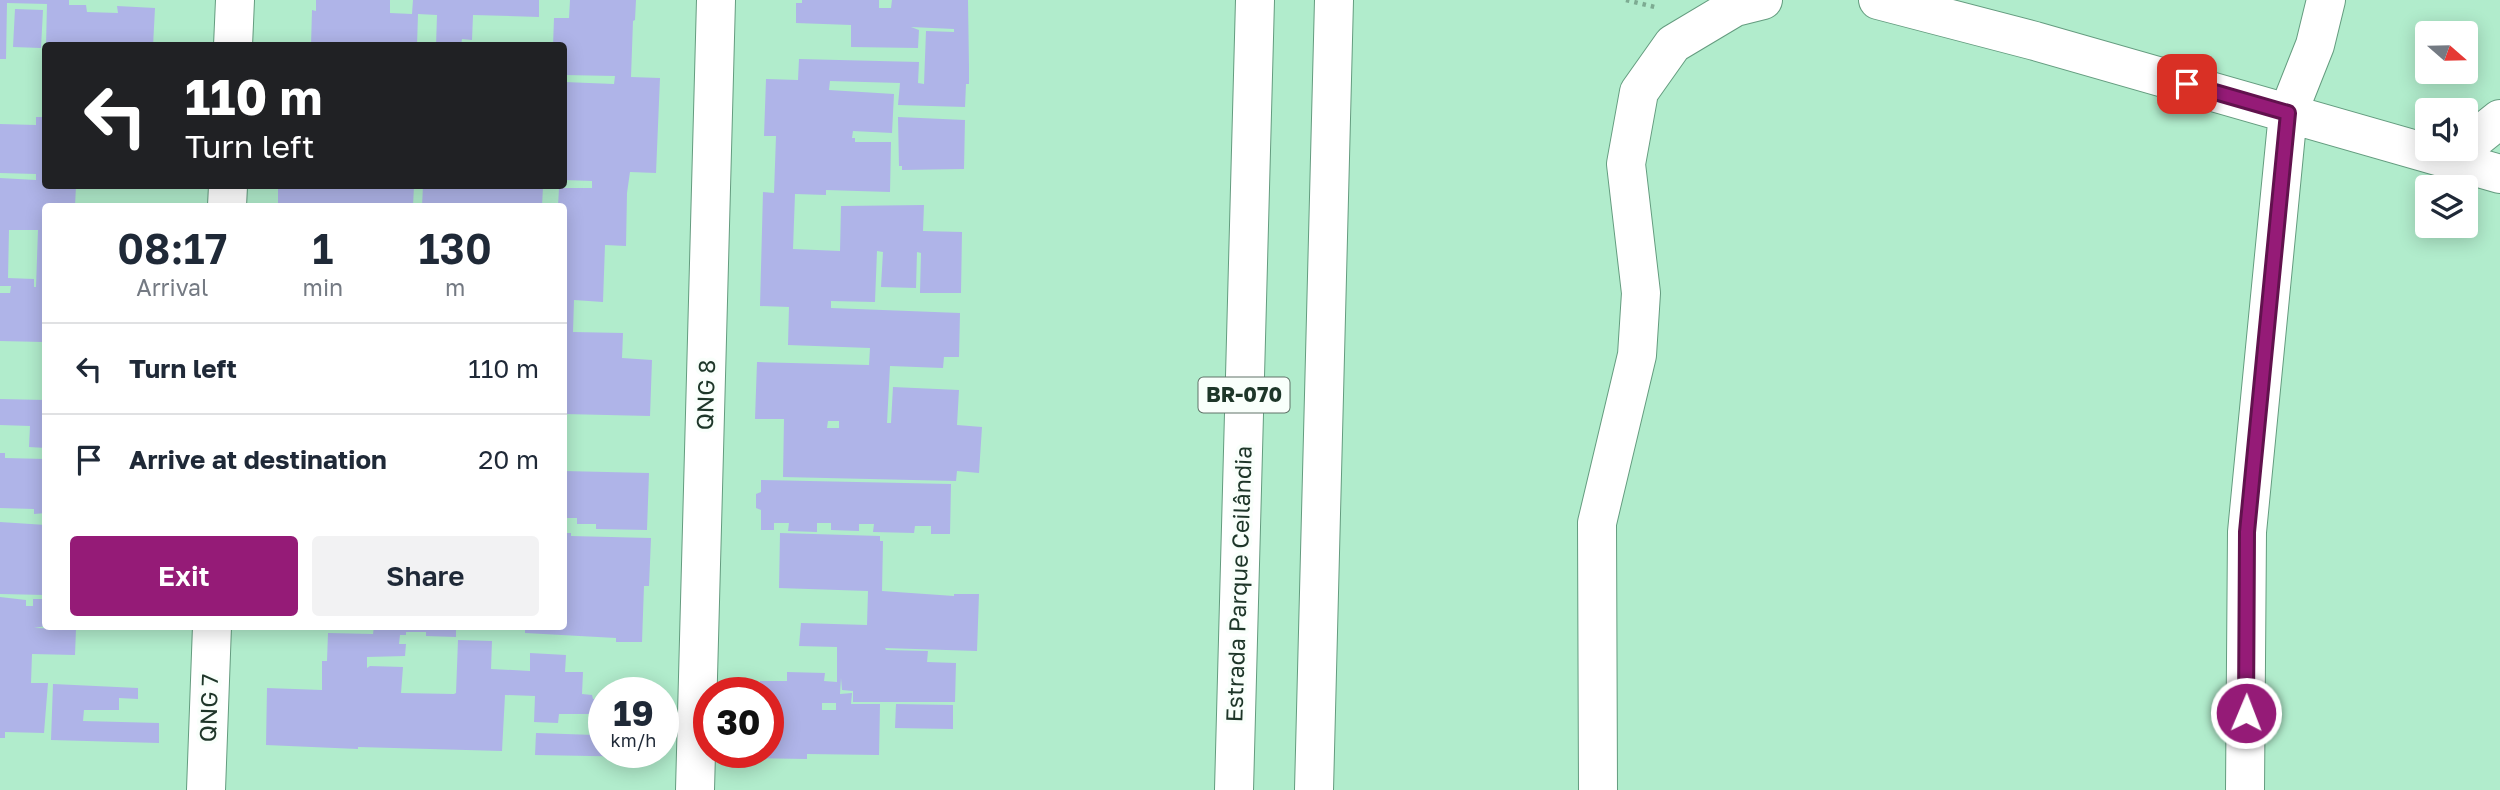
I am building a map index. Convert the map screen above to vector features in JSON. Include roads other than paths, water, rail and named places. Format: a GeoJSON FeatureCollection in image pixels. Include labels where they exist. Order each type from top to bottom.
{"type":"FeatureCollection","features":[{"type":"Feature","properties":{"kind":"main road"},"geometry":{"type":"LineString","coordinates":[[233,42],[235,0]]}},
{"type":"Feature","properties":{"kind":"main road","name":"QNG 8"},"geometry":{"type":"LineString","coordinates":[[695,790],[716,0]]}},
{"type":"Feature","properties":{"kind":"main road","name":"Estrada Parque Ceilândia"},"geometry":{"type":"LineString","coordinates":[[1234,790],[1255,0]]}},
{"type":"Feature","properties":{"kind":"main road"},"geometry":{"type":"LineString","coordinates":[[1314,790],[1334,0]]}},
{"type":"Feature","properties":{"kind":"main road"},"geometry":{"type":"LineString","coordinates":[[1598,790],[1597,523],[1637,355],[1641,293],[1626,164],[1639,92],[1673,44],[1735,7],[1763,0]]}},
{"type":"Feature","properties":{"kind":"main road"},"geometry":{"type":"LineString","coordinates":[[1878,0],[2035,41],[2288,113],[2415,141]]}},
{"type":"Feature","properties":{"kind":"main road"},"geometry":{"type":"LineString","coordinates":[[2245,790],[2247,532],[2288,113],[2315,45],[2326,0]]}},
{"type":"Feature","properties":{"kind":"main road"},"geometry":{"type":"LineString","coordinates":[[2478,136],[2500,119]]}},
{"type":"Feature","properties":{"kind":"main road"},"geometry":{"type":"LineString","coordinates":[[2477,161],[2500,174]]}},
{"type":"Feature","properties":{"kind":"main road","name":"QNG 7"},"geometry":{"type":"LineString","coordinates":[[206,790],[212,630]]}}]}
